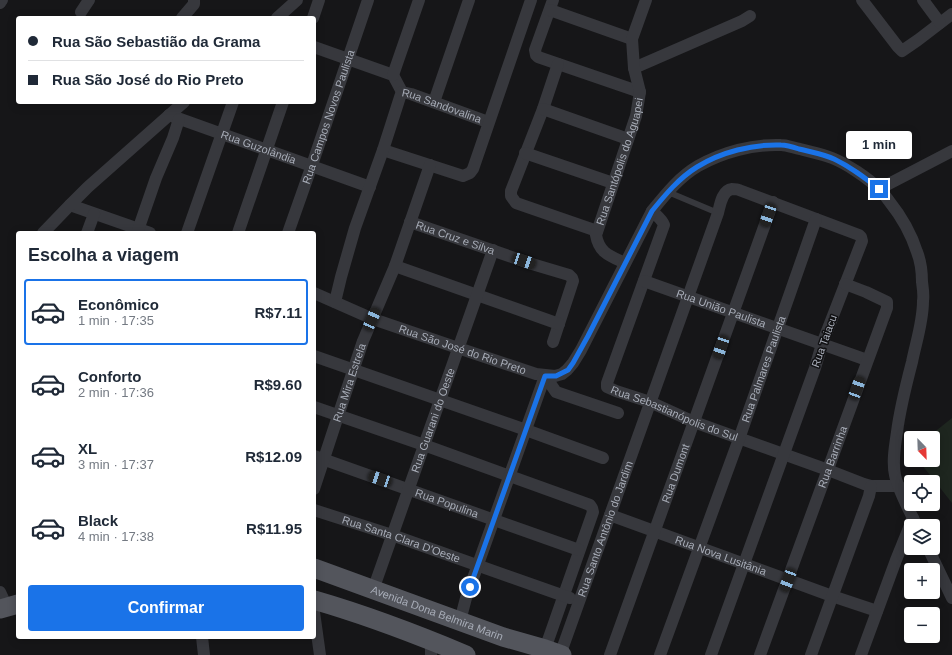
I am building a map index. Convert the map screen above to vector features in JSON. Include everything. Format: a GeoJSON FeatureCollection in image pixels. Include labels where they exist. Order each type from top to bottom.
{"type":"FeatureCollection","features":[{"type":"Feature","properties":{"kind":"main road","name":"Avenida Dona Belmira Marin"},"geometry":{"type":"LineString","coordinates":[[316,569],[503,637],[556,653]]}},
{"type":"Feature","properties":{"kind":"main road"},"geometry":{"type":"LineString","coordinates":[[316,601],[349,610],[431,648],[466,655]]}},
{"type":"Feature","properties":{"kind":"street"},"geometry":{"type":"LineString","coordinates":[[81,12],[88,0]]}},
{"type":"Feature","properties":{"kind":"street"},"geometry":{"type":"LineString","coordinates":[[184,16],[194,4],[194,0]]}},
{"type":"Feature","properties":{"kind":"street"},"geometry":{"type":"LineString","coordinates":[[279,16],[297,0]]}},
{"type":"Feature","properties":{"kind":"street"},"geometry":{"type":"LineString","coordinates":[[314,16],[319,0]]}},
{"type":"Feature","properties":{"kind":"street","name":"Rua Campos Novos Paulista"},"geometry":{"type":"LineString","coordinates":[[289,231],[368,0]]}},
{"type":"Feature","properties":{"kind":"street"},"geometry":{"type":"LineString","coordinates":[[393,75],[419,0]]}},
{"type":"Feature","properties":{"kind":"street"},"geometry":{"type":"LineString","coordinates":[[434,102],[469,0]]}},
{"type":"Feature","properties":{"kind":"street"},"geometry":{"type":"LineString","coordinates":[[383,150],[463,176],[470,173],[473,169],[531,0]]}},
{"type":"Feature","properties":{"kind":"street"},"geometry":{"type":"LineString","coordinates":[[640,92],[634,68],[632,39],[646,0]]}},
{"type":"Feature","properties":{"kind":"street"},"geometry":{"type":"LineString","coordinates":[[862,0],[902,51],[952,14]]}},
{"type":"Feature","properties":{"kind":"street"},"geometry":{"type":"LineString","coordinates":[[923,0],[940,23]]}},
{"type":"Feature","properties":{"kind":"street"},"geometry":{"type":"LineString","coordinates":[[632,39],[552,5],[535,50],[538,57],[640,92]]}},
{"type":"Feature","properties":{"kind":"street"},"geometry":{"type":"LineString","coordinates":[[634,68],[742,21],[750,16]]}},
{"type":"Feature","properties":{"kind":"street","name":"Rua Sandovalina"},"geometry":{"type":"LineString","coordinates":[[316,48],[393,75],[402,92],[488,122]]}},
{"type":"Feature","properties":{"kind":"street"},"geometry":{"type":"LineString","coordinates":[[558,64],[543,109],[511,191],[511,196],[516,203],[597,230]]}},
{"type":"Feature","properties":{"kind":"street"},"geometry":{"type":"LineString","coordinates":[[335,302],[355,228],[402,92]]}},
{"type":"Feature","properties":{"kind":"street","name":"Rua Santópolis do Aguapei"},"geometry":{"type":"LineString","coordinates":[[625,263],[607,255],[600,249],[596,235],[636,116],[640,92]]}},
{"type":"Feature","properties":{"kind":"street"},"geometry":{"type":"LineString","coordinates":[[45,231],[70,204],[174,117],[183,104]]}},
{"type":"Feature","properties":{"kind":"street"},"geometry":{"type":"LineString","coordinates":[[188,231],[232,104]]}},
{"type":"Feature","properties":{"kind":"street"},"geometry":{"type":"LineString","coordinates":[[239,231],[282,104]]}},
{"type":"Feature","properties":{"kind":"street"},"geometry":{"type":"LineString","coordinates":[[543,109],[628,139]]}},
{"type":"Feature","properties":{"kind":"street"},"geometry":{"type":"LineString","coordinates":[[142,231],[156,178],[173,138],[174,117]]}},
{"type":"Feature","properties":{"kind":"street","name":"Rua Guzolândia"},"geometry":{"type":"LineString","coordinates":[[174,117],[312,165],[370,187]]}},
{"type":"Feature","properties":{"kind":"street","name":"Rua São José do Rio Preto"},"geometry":{"type":"LineString","coordinates":[[316,294],[372,319],[536,374],[556,376],[568,370],[573,363],[652,211],[668,192],[688,174],[697,167],[736,150],[759,146],[783,145],[817,153],[834,159],[860,174],[879,189],[897,211],[909,231],[918,252],[922,267],[924,300],[921,321],[898,421],[893,462],[898,486],[914,519]]}},
{"type":"Feature","properties":{"kind":"street"},"geometry":{"type":"LineString","coordinates":[[879,189],[952,151]]}},
{"type":"Feature","properties":{"kind":"street"},"geometry":{"type":"LineString","coordinates":[[525,153],[613,183]]}},
{"type":"Feature","properties":{"kind":"street","name":"Rua Mira Estrela"},"geometry":{"type":"LineString","coordinates":[[316,477],[319,458],[338,416],[372,319],[395,266],[430,165]]}},
{"type":"Feature","properties":{"kind":"street","name":"Rua Taiacu"},"geometry":{"type":"LineString","coordinates":[[711,655],[822,344],[862,243],[860,235],[739,190],[732,189],[727,191],[723,196],[718,213]]}},
{"type":"Feature","properties":{"kind":"street","name":"Rua Dumont"},"geometry":{"type":"LineString","coordinates":[[610,655],[773,202]]}},
{"type":"Feature","properties":{"kind":"street"},"geometry":{"type":"LineString","coordinates":[[70,204],[139,231]]}},
{"type":"Feature","properties":{"kind":"street","name":"Rua Sebastianópolis do Sul"},"geometry":{"type":"LineString","coordinates":[[652,211],[664,225],[607,386],[650,402],[694,422],[871,486],[898,486]]}},
{"type":"Feature","properties":{"kind":"street","name":"Rua Santo Antônio do Jardim"},"geometry":{"type":"LineString","coordinates":[[556,653],[579,601],[718,213]]}},
{"type":"Feature","properties":{"kind":"street"},"geometry":{"type":"LineString","coordinates":[[88,231],[94,214]]}},
{"type":"Feature","properties":{"kind":"street","name":"Rua Palmares Paulista"},"geometry":{"type":"LineString","coordinates":[[660,655],[739,439],[816,219]]}},
{"type":"Feature","properties":{"kind":"street","name":"Rua Cruz e Silva"},"geometry":{"type":"LineString","coordinates":[[410,222],[532,264],[569,275],[573,281],[553,342]]}},
{"type":"Feature","properties":{"kind":"street","name":"Rua Guarani do Oeste"},"geometry":{"type":"LineString","coordinates":[[373,590],[492,250]]}},
{"type":"Feature","properties":{"kind":"street"},"geometry":{"type":"LineString","coordinates":[[395,266],[559,324]]}},
{"type":"Feature","properties":{"kind":"street","name":"Rua União Paulista"},"geometry":{"type":"LineString","coordinates":[[644,281],[867,360]]}},
{"type":"Feature","properties":{"kind":"street","name":"Rua Barrinha"},"geometry":{"type":"LineString","coordinates":[[760,655],[887,308],[887,302],[881,298],[845,284]]}},
{"type":"Feature","properties":{"kind":"street"},"geometry":{"type":"LineString","coordinates":[[316,357],[603,458]]}},
{"type":"Feature","properties":{"kind":"street"},"geometry":{"type":"LineString","coordinates":[[545,376],[556,392],[618,413]]}},
{"type":"Feature","properties":{"kind":"street"},"geometry":{"type":"LineString","coordinates":[[460,621],[466,598],[545,376]]}},
{"type":"Feature","properties":{"kind":"street"},"geometry":{"type":"LineString","coordinates":[[316,409],[510,476]]}},
{"type":"Feature","properties":{"kind":"street","name":"Rua Populina"},"geometry":{"type":"LineString","coordinates":[[319,458],[579,550]]}},
{"type":"Feature","properties":{"kind":"street","name":"Rua Santo Antônio do Jardim"},"geometry":{"type":"LineString","coordinates":[[510,476],[590,505],[592,508],[592,512],[564,595],[556,653]]}},
{"type":"Feature","properties":{"kind":"street"},"geometry":{"type":"LineString","coordinates":[[811,655],[869,496],[871,486]]}},
{"type":"Feature","properties":{"kind":"street","name":"Rua Santa Clara D'Oeste"},"geometry":{"type":"LineString","coordinates":[[316,511],[392,535],[579,601]]}},
{"type":"Feature","properties":{"kind":"street","name":"Rua Nova Lusitânia"},"geometry":{"type":"LineString","coordinates":[[610,515],[877,611]]}},
{"type":"Feature","properties":{"kind":"street"},"geometry":{"type":"LineString","coordinates":[[861,655],[877,611],[904,548]]}},
{"type":"Feature","properties":{"kind":"street"},"geometry":{"type":"LineString","coordinates":[[931,555],[952,598]]}},
{"type":"Feature","properties":{"kind":"street"},"geometry":{"type":"LineString","coordinates":[[316,626],[320,655]]}},
{"type":"Feature","properties":{"kind":"street"},"geometry":{"type":"LineString","coordinates":[[202,639],[204,655]]}},
{"type":"Feature","properties":{"kind":"lane"},"geometry":{"type":"LineString","coordinates":[[668,192],[718,213]]}},
{"type":"Feature","properties":{"kind":"shaded area"},"geometry":{"type":"Polygon","coordinates":[[[952,418],[952,503],[940,488],[940,475],[930,475],[924,467],[940,467],[940,431],[936,431],[952,418]]]}},
{"type":"Feature","properties":{"kind":"route"},"geometry":{"type":"LineString","coordinates":[[470,587],[545,376],[556,376],[562,374],[568,370],[573,363],[652,211],[679,181],[697,167],[736,150],[759,146],[783,145],[817,153],[834,159],[860,174],[879,189]]}}]}
